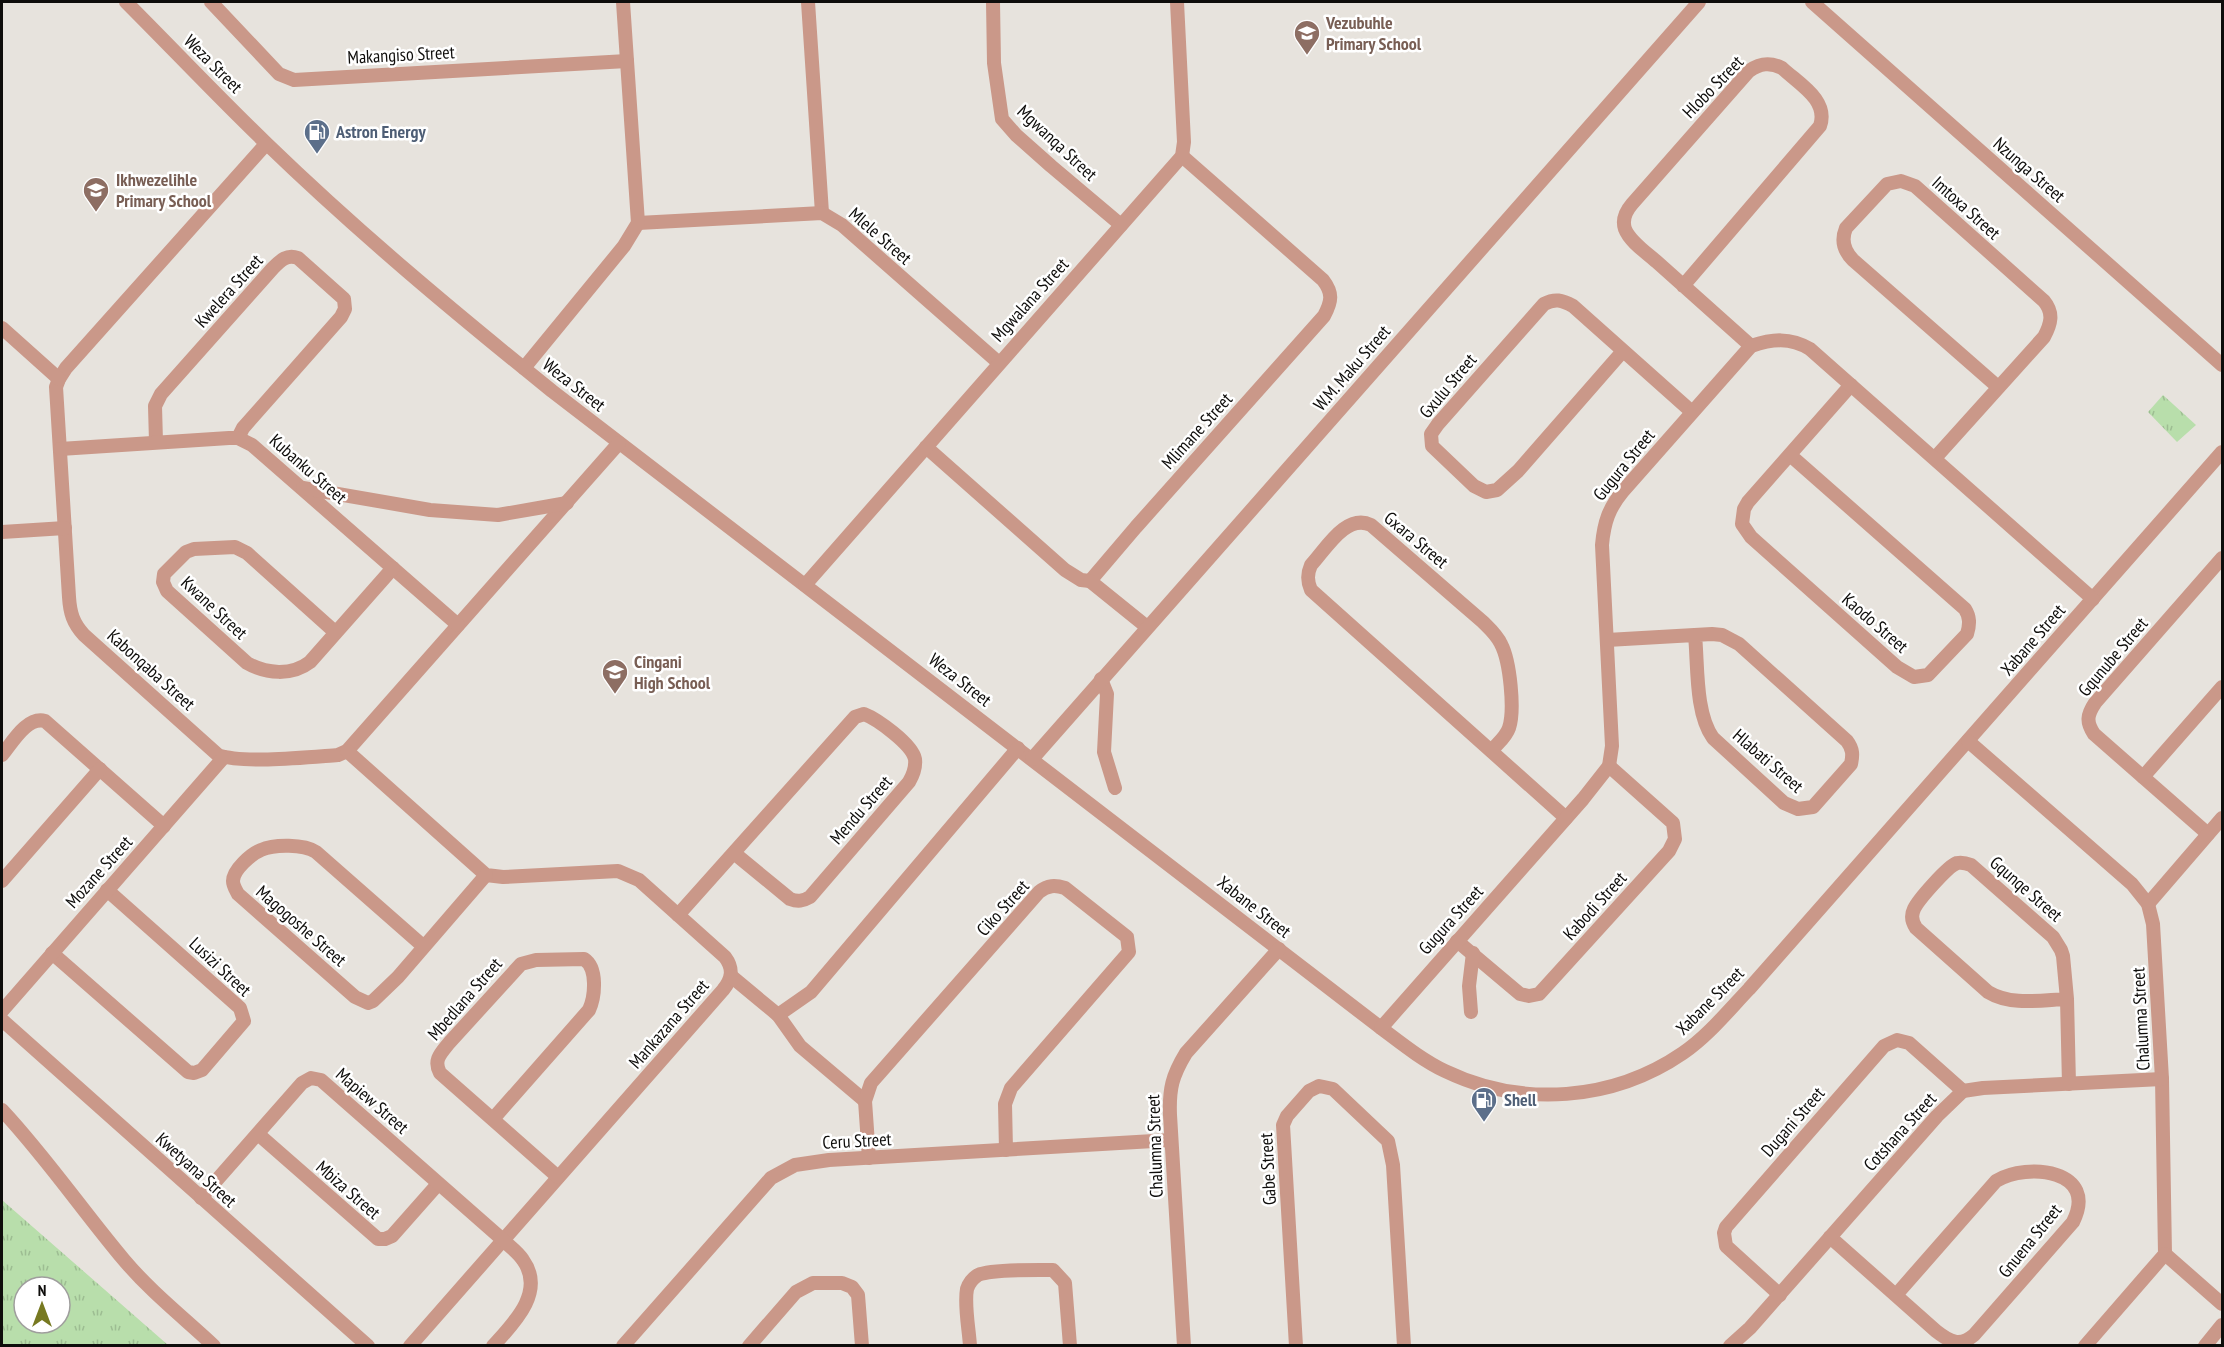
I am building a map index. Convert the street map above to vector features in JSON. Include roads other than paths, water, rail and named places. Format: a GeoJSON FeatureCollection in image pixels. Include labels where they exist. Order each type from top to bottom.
{"type":"FeatureCollection","features":[{"type":"Feature","properties":{"kind":"street","name":"Weza Street"},"geometry":{"type":"LineString","coordinates":[[126,2],[266,144],[450,309],[619,443],[1032,759]]}},
{"type":"Feature","properties":{"kind":"street","name":"Makangiso Street"},"geometry":{"type":"LineString","coordinates":[[211,2],[279,74],[294,80],[627,61]]}},
{"type":"Feature","properties":{"kind":"street"},"geometry":{"type":"LineString","coordinates":[[524,368],[624,246],[638,223],[623,2]]}},
{"type":"Feature","properties":{"kind":"street"},"geometry":{"type":"LineString","coordinates":[[808,2],[822,213]]}},
{"type":"Feature","properties":{"kind":"street","name":"Mgwanqa Street"},"geometry":{"type":"LineString","coordinates":[[993,2],[994,63],[1002,119],[1016,135],[1051,166],[1122,225]]}},
{"type":"Feature","properties":{"kind":"street"},"geometry":{"type":"LineString","coordinates":[[1177,2],[1184,142],[1182,156]]}},
{"type":"Feature","properties":{"kind":"street","name":"W.M. Maku Street"},"geometry":{"type":"LineString","coordinates":[[1032,759],[1699,2]]}},
{"type":"Feature","properties":{"kind":"street","name":"Nzunga Street"},"geometry":{"type":"LineString","coordinates":[[1812,2],[2223,364]]}},
{"type":"Feature","properties":{"kind":"street","name":"Hlobo Street"},"geometry":{"type":"LineString","coordinates":[[1683,286],[1820,126],[1823,113],[1819,102],[1776,65],[1762,64],[1749,71],[1632,204],[1625,215],[1624,228],[1627,234],[1683,286],[1751,346]]}},
{"type":"Feature","properties":{"kind":"street"},"geometry":{"type":"LineString","coordinates":[[2,328],[58,379],[266,144]]}},
{"type":"Feature","properties":{"kind":"street","name":"Mgwalana Street"},"geometry":{"type":"LineString","coordinates":[[805,585],[1182,156]]}},
{"type":"Feature","properties":{"kind":"street","name":"Mlimane Street"},"geometry":{"type":"LineString","coordinates":[[1090,581],[1324,316],[1331,304],[1330,288],[1323,280],[1182,156]]}},
{"type":"Feature","properties":{"kind":"street","name":"Imtoxa Street"},"geometry":{"type":"LineString","coordinates":[[1935,458],[2044,337],[2051,321],[2049,307],[1914,186],[1901,181],[1887,184],[1846,228],[1845,250],[1853,260],[1998,387]]}},
{"type":"Feature","properties":{"kind":"street","name":"Mlele Street"},"geometry":{"type":"LineString","coordinates":[[638,223],[822,213],[842,225],[999,363]]}},
{"type":"Feature","properties":{"kind":"street","name":"Kwelera Street"},"geometry":{"type":"LineString","coordinates":[[156,442],[155,406],[161,394],[273,268],[284,258],[294,256],[344,299],[345,309],[341,317],[243,428],[238,438]]}},
{"type":"Feature","properties":{"kind":"street","name":"Gxulu Street"},"geometry":{"type":"LineString","coordinates":[[1623,351],[1518,471],[1497,490],[1486,492],[1474,486],[1432,446],[1431,434],[1438,424],[1544,304],[1558,299],[1573,306],[1692,412]]}},
{"type":"Feature","properties":{"kind":"street"},"geometry":{"type":"LineString","coordinates":[[1751,346],[1778,339],[1801,343],[1821,357],[2093,599]]}},
{"type":"Feature","properties":{"kind":"street","name":"Gugura Street"},"geometry":{"type":"LineString","coordinates":[[1381,1028],[1594,787],[1609,766],[1612,733],[1602,545],[1606,516],[1618,497],[1751,346]]}},
{"type":"Feature","properties":{"kind":"street","name":"Kabonqaba Street"},"geometry":{"type":"LineString","coordinates":[[58,379],[56,396],[70,612],[76,627],[224,757]]}},
{"type":"Feature","properties":{"kind":"street","name":"Kaodo Street"},"geometry":{"type":"LineString","coordinates":[[1790,455],[1965,609],[1969,620],[1967,634],[1928,675],[1914,676],[1897,667],[1745,530],[1742,524],[1744,509],[1790,455],[1851,385]]}},
{"type":"Feature","properties":{"kind":"street"},"geometry":{"type":"LineString","coordinates":[[60,449],[238,438]]}},
{"type":"Feature","properties":{"kind":"street","name":"Kubanku Street"},"geometry":{"type":"LineString","coordinates":[[238,438],[252,445],[303,488],[458,625]]}},
{"type":"Feature","properties":{"kind":"street"},"geometry":{"type":"LineString","coordinates":[[224,757],[235,759],[314,757],[338,755],[347,751],[619,443]]}},
{"type":"Feature","properties":{"kind":"street"},"geometry":{"type":"LineString","coordinates":[[926,447],[1065,570],[1081,580],[1090,581],[1147,627]]}},
{"type":"Feature","properties":{"kind":"street","name":"Xabane Street"},"geometry":{"type":"LineString","coordinates":[[1032,759],[1381,1028],[1443,1070],[1471,1082],[1506,1091],[1545,1095],[1583,1093],[1621,1084],[1683,1053],[1709,1032],[2223,452]]}},
{"type":"Feature","properties":{"kind":"street"},"geometry":{"type":"LineString","coordinates":[[303,488],[430,510],[498,515],[567,502]]}},
{"type":"Feature","properties":{"kind":"street","name":"Gxara Street"},"geometry":{"type":"LineString","coordinates":[[1492,750],[1508,731],[1511,713],[1507,664],[1504,650],[1497,637],[1483,622],[1371,525],[1360,522],[1348,525],[1311,565],[1308,580],[1311,590],[1566,818]]}},
{"type":"Feature","properties":{"kind":"street"},"geometry":{"type":"LineString","coordinates":[[2,532],[65,528]]}},
{"type":"Feature","properties":{"kind":"street","name":"Kwane Street"},"geometry":{"type":"LineString","coordinates":[[336,632],[270,572],[238,548],[194,549],[184,554],[164,574],[163,582],[167,591],[247,663],[264,671],[280,672],[304,666],[336,632],[393,568]]}},
{"type":"Feature","properties":{"kind":"street","name":"Gqunube Street"},"geometry":{"type":"LineString","coordinates":[[2208,834],[2094,734],[2088,723],[2088,716],[2095,703],[2223,558]]}},
{"type":"Feature","properties":{"kind":"street","name":"Hlabati Street"},"geometry":{"type":"LineString","coordinates":[[1607,640],[1695,635],[1722,636],[1739,644],[1847,741],[1853,756],[1851,764],[1813,807],[1798,809],[1784,803],[1713,738],[1707,729],[1702,712],[1695,635]]}},
{"type":"Feature","properties":{"kind":"street"},"geometry":{"type":"LineString","coordinates":[[1101,679],[1107,694],[1104,752],[1115,788]]}},
{"type":"Feature","properties":{"kind":"street"},"geometry":{"type":"LineString","coordinates":[[2143,777],[2223,687]]}},
{"type":"Feature","properties":{"kind":"street","name":"Mendu Street"},"geometry":{"type":"LineString","coordinates":[[678,915],[855,717],[864,714],[879,722],[915,756],[914,769],[909,782],[810,897],[804,901],[796,902],[790,899],[734,853]]}},
{"type":"Feature","properties":{"kind":"street"},"geometry":{"type":"LineString","coordinates":[[2,755],[28,724],[41,720],[54,727],[165,826]]}},
{"type":"Feature","properties":{"kind":"street","name":"Chalumna Street"},"geometry":{"type":"LineString","coordinates":[[1968,741],[2132,884],[2148,904],[2154,933],[2162,1079],[2165,1254]]}},
{"type":"Feature","properties":{"kind":"street"},"geometry":{"type":"LineString","coordinates":[[778,1015],[811,992],[1018,748]]}},
{"type":"Feature","properties":{"kind":"street"},"geometry":{"type":"LineString","coordinates":[[347,751],[486,875]]}},
{"type":"Feature","properties":{"kind":"street","name":"Mozane Street"},"geometry":{"type":"LineString","coordinates":[[2,1011],[224,757]]}},
{"type":"Feature","properties":{"kind":"street","name":"Kabodi Street"},"geometry":{"type":"LineString","coordinates":[[1457,941],[1520,994],[1528,996],[1539,994],[1669,851],[1675,839],[1673,823],[1609,766]]}},
{"type":"Feature","properties":{"kind":"street"},"geometry":{"type":"LineString","coordinates":[[2,881],[100,769]]}},
{"type":"Feature","properties":{"kind":"street"},"geometry":{"type":"LineString","coordinates":[[2148,904],[2223,818]]}},
{"type":"Feature","properties":{"kind":"street","name":"Magogoshe Street"},"geometry":{"type":"LineString","coordinates":[[423,946],[308,847],[261,849],[234,874],[233,884],[238,894],[362,1002],[373,1001],[398,977],[486,875]]}},
{"type":"Feature","properties":{"kind":"street","name":"Gqunqe Street"},"geometry":{"type":"LineString","coordinates":[[2067,999],[2012,1000],[2002,999],[1988,992],[1916,928],[1912,916],[1915,907],[1953,864],[1959,862],[1971,865],[2057,943],[2063,956],[2067,999],[2069,1084]]}},
{"type":"Feature","properties":{"kind":"street","name":"Mankazana Street"},"geometry":{"type":"LineString","coordinates":[[411,1346],[723,990],[731,976],[730,966],[725,957],[639,880],[618,871],[503,877],[486,875]]}},
{"type":"Feature","properties":{"kind":"street","name":"Ciko Street"},"geometry":{"type":"LineString","coordinates":[[869,1158],[865,1101],[867,1091],[878,1074],[1039,892],[1051,885],[1065,888],[1127,937],[1129,952],[1011,1088],[1005,1104],[1006,1150]]}},
{"type":"Feature","properties":{"kind":"street","name":"Lusizi Street"},"geometry":{"type":"LineString","coordinates":[[52,953],[188,1072],[194,1073],[202,1070],[237,1031],[244,1021],[240,1008],[107,890]]}},
{"type":"Feature","properties":{"kind":"street","name":"Chalumna Street"},"geometry":{"type":"LineString","coordinates":[[1184,1346],[1171,1140],[1170,1095],[1174,1073],[1185,1053],[1279,949]]}},
{"type":"Feature","properties":{"kind":"street"},"geometry":{"type":"LineString","coordinates":[[1471,1012],[1469,986],[1472,953]]}},
{"type":"Feature","properties":{"kind":"street","name":"Mbedlana Street"},"geometry":{"type":"LineString","coordinates":[[493,1119],[589,1010],[592,1004],[593,985],[592,969],[586,960],[577,958],[536,960],[521,964],[438,1058],[437,1065],[441,1072],[493,1119],[558,1177]]}},
{"type":"Feature","properties":{"kind":"street"},"geometry":{"type":"LineString","coordinates":[[731,976],[778,1015],[800,1046],[865,1101]]}},
{"type":"Feature","properties":{"kind":"street","name":"Kwetyana Street"},"geometry":{"type":"LineString","coordinates":[[2,1020],[368,1346]]}},
{"type":"Feature","properties":{"kind":"street","name":"Dugani Street"},"geometry":{"type":"LineString","coordinates":[[1780,1295],[1726,1246],[1724,1233],[1726,1227],[1884,1046],[1897,1040],[1909,1043],[1963,1091]]}},
{"type":"Feature","properties":{"kind":"street","name":"Mapiew Street"},"geometry":{"type":"LineString","coordinates":[[201,1198],[305,1081],[317,1078],[503,1239],[524,1260],[531,1284],[524,1310],[493,1346]]}},
{"type":"Feature","properties":{"kind":"street","name":"Cotshana Street"},"geometry":{"type":"LineString","coordinates":[[1730,1346],[1750,1328],[1937,1116],[1963,1091],[2162,1079]]}},
{"type":"Feature","properties":{"kind":"street","name":"Gabe Street"},"geometry":{"type":"LineString","coordinates":[[1296,1346],[1283,1130],[1287,1116],[1309,1091],[1319,1086],[1333,1089],[1388,1141],[1390,1146],[1394,1165],[1404,1346]]}},
{"type":"Feature","properties":{"kind":"street"},"geometry":{"type":"LineString","coordinates":[[2,1110],[30,1140],[123,1259],[151,1290],[214,1346]]}},
{"type":"Feature","properties":{"kind":"street","name":"Mbiza Street"},"geometry":{"type":"LineString","coordinates":[[258,1134],[378,1239],[392,1236],[438,1184]]}},
{"type":"Feature","properties":{"kind":"street","name":"Ceru Street"},"geometry":{"type":"LineString","coordinates":[[623,1346],[771,1178],[788,1167],[805,1162],[1171,1140]]}},
{"type":"Feature","properties":{"kind":"street","name":"Gnuena Street"},"geometry":{"type":"LineString","coordinates":[[1830,1237],[1896,1295],[1947,1339],[1953,1342],[1965,1342],[1974,1335],[2073,1222],[2078,1207],[2073,1184],[2067,1179],[2048,1172],[2012,1174],[1996,1181],[1896,1295]]}},
{"type":"Feature","properties":{"kind":"street"},"geometry":{"type":"LineString","coordinates":[[2085,1346],[2165,1254],[2223,1304]]}},
{"type":"Feature","properties":{"kind":"street"},"geometry":{"type":"LineString","coordinates":[[970,1346],[967,1297],[968,1288],[974,1278],[987,1273],[1053,1270],[1065,1283],[1070,1346]]}},
{"type":"Feature","properties":{"kind":"street"},"geometry":{"type":"LineString","coordinates":[[749,1346],[796,1292],[813,1283],[842,1283],[852,1287],[858,1295],[862,1346]]}},
{"type":"Feature","properties":{"kind":"street"},"geometry":{"type":"LineString","coordinates":[[2205,1346],[2223,1325]]}},
{"type":"Feature","properties":{"kind":"place","name":"Vezubuhle Primary School"},"geometry":{"type":"Point","coordinates":[1307,56]}},
{"type":"Feature","properties":{"kind":"place","name":"Astron Energy"},"geometry":{"type":"Point","coordinates":[317,155]}},
{"type":"Feature","properties":{"kind":"place","name":"Ikhwezelihle Primary School"},"geometry":{"type":"Point","coordinates":[96,213]}},
{"type":"Feature","properties":{"kind":"place","name":"Cingani High School"},"geometry":{"type":"Point","coordinates":[615,695]}},
{"type":"Feature","properties":{"kind":"place","name":"Shell"},"geometry":{"type":"Point","coordinates":[1484,1123]}}]}
